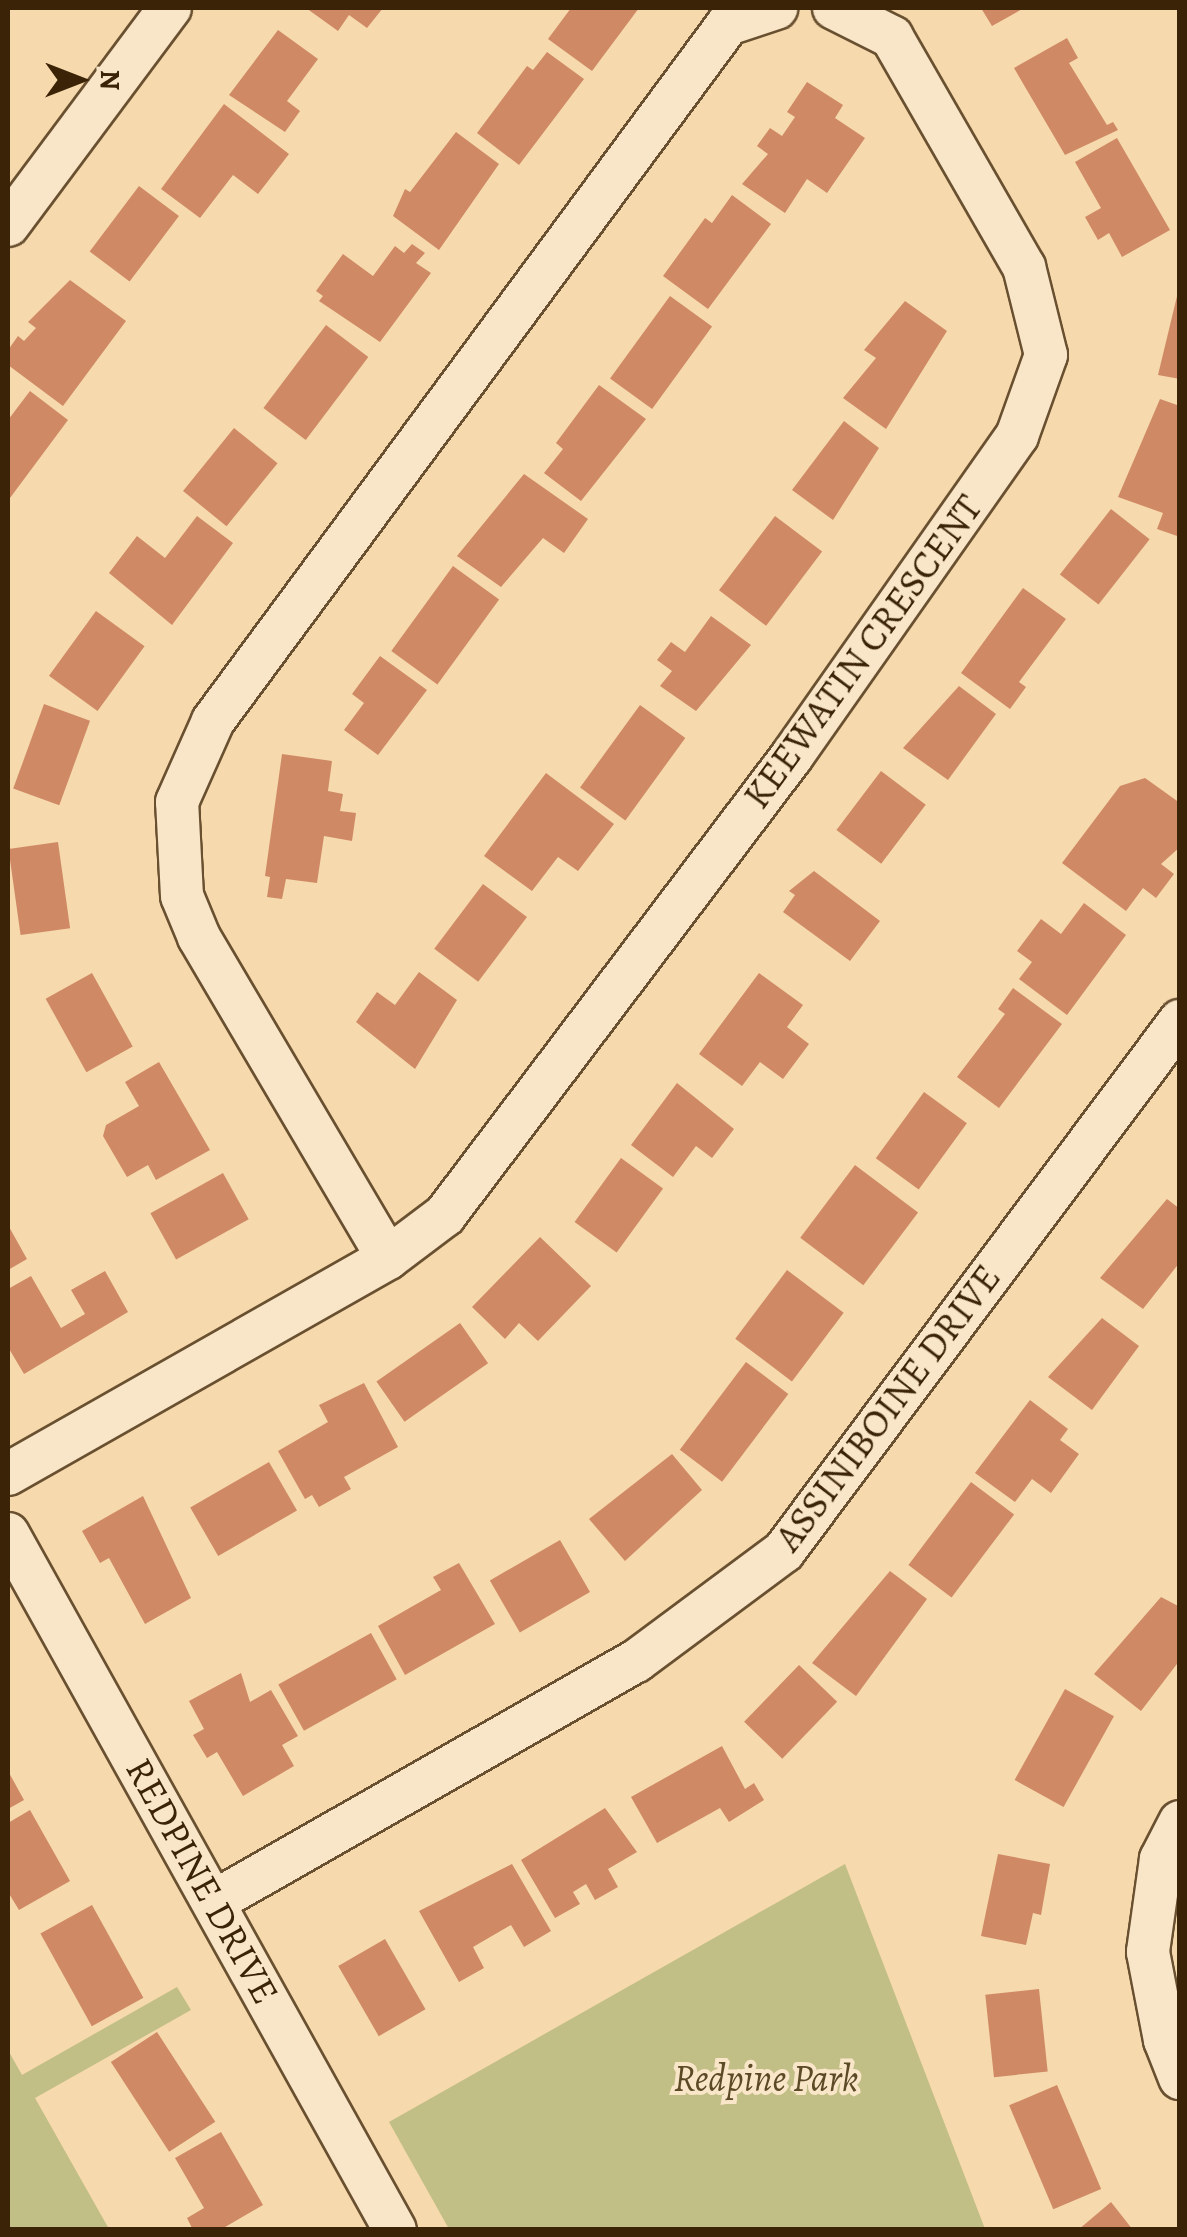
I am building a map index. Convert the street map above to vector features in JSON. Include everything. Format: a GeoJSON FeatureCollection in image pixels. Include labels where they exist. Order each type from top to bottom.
{"type":"FeatureCollection","features":[{"type":"Feature","properties":{"kind":"street"},"geometry":{"type":"LineString","coordinates":[[8,226],[170,8]]}},
{"type":"Feature","properties":{"kind":"street"},"geometry":{"type":"LineString","coordinates":[[388,1258],[199,937],[182,896],[177,802],[213,721],[728,24],[776,8]]}},
{"type":"Feature","properties":{"kind":"street","name":"KEEWATIN CRESCENT"},"geometry":{"type":"LineString","coordinates":[[8,1474],[388,1258],[445,1215],[792,756],[1016,436],[1046,355],[1024,267],[892,37],[834,8]]}},
{"type":"Feature","properties":{"kind":"street","name":"ASSINIBOINE DRIVE"},"geometry":{"type":"LineString","coordinates":[[215,1901],[636,1661],[784,1551],[1180,1021]]}},
{"type":"Feature","properties":{"kind":"street","name":"REDPINE DRIVE"},"geometry":{"type":"LineString","coordinates":[[8,1534],[215,1901],[394,2230]]}},
{"type":"Feature","properties":{"kind":"street"},"geometry":{"type":"LineString","coordinates":[[1180,1822],[1161,1859],[1148,1952],[1165,2040],[1180,2078]]}},
{"type":"Feature","properties":{"kind":"green space","name":"Redpine Park"},"geometry":{"type":"Polygon","coordinates":[[[845,1864],[985,2229],[449,2229],[389,2122],[845,1864]]]}},
{"type":"Feature","properties":{"kind":"green space"},"geometry":{"type":"Polygon","coordinates":[[[177,1987],[191,2010],[35,2098],[109,2229],[8,2229],[8,2050],[22,2075],[177,1987]]]}},
{"type":"Feature","properties":{"kind":"building"},"geometry":{"type":"Polygon","coordinates":[[[306,8],[383,8],[367,28],[349,15],[338,31],[306,8]]]}},
{"type":"Feature","properties":{"kind":"building"},"geometry":{"type":"Polygon","coordinates":[[[571,8],[639,8],[592,71],[548,39],[571,8]]]}},
{"type":"Feature","properties":{"kind":"building"},"geometry":{"type":"Polygon","coordinates":[[[981,8],[1024,8],[992,26],[981,8]]]}},
{"type":"Feature","properties":{"kind":"building"},"geometry":{"type":"Polygon","coordinates":[[[278,30],[318,59],[287,101],[300,111],[285,132],[229,95],[278,30]]]}},
{"type":"Feature","properties":{"kind":"building"},"geometry":{"type":"Polygon","coordinates":[[[1067,38],[1078,58],[1069,63],[1107,125],[1113,122],[1118,130],[1065,155],[1014,68],[1067,38]]]}},
{"type":"Feature","properties":{"kind":"building"},"geometry":{"type":"Polygon","coordinates":[[[547,52],[584,79],[519,165],[477,133],[527,66],[533,70],[547,52]]]}},
{"type":"Feature","properties":{"kind":"building"},"geometry":{"type":"Polygon","coordinates":[[[807,82],[843,105],[835,118],[865,138],[827,193],[807,179],[785,213],[742,184],[768,154],[757,146],[770,128],[782,136],[795,117],[787,112],[807,82]]]}},
{"type":"Feature","properties":{"kind":"building"},"geometry":{"type":"Polygon","coordinates":[[[224,104],[289,154],[258,194],[233,175],[200,218],[161,189],[224,104]]]}},
{"type":"Feature","properties":{"kind":"building"},"geometry":{"type":"Polygon","coordinates":[[[456,132],[499,164],[439,250],[393,216],[405,189],[410,192],[456,132]]]}},
{"type":"Feature","properties":{"kind":"building"},"geometry":{"type":"Polygon","coordinates":[[[1117,138],[1170,230],[1122,257],[1109,233],[1098,240],[1085,217],[1101,208],[1075,162],[1117,138]]]}},
{"type":"Feature","properties":{"kind":"building"},"geometry":{"type":"Polygon","coordinates":[[[139,186],[179,216],[130,282],[90,251],[139,186]]]}},
{"type":"Feature","properties":{"kind":"building"},"geometry":{"type":"Polygon","coordinates":[[[732,195],[771,224],[708,309],[663,276],[705,218],[712,223],[732,195]]]}},
{"type":"Feature","properties":{"kind":"building"},"geometry":{"type":"Polygon","coordinates":[[[412,244],[425,253],[416,263],[431,273],[380,342],[319,301],[323,296],[316,291],[343,254],[373,276],[395,246],[404,253],[412,244]]]}},
{"type":"Feature","properties":{"kind":"building"},"geometry":{"type":"Polygon","coordinates":[[[70,280],[126,321],[63,406],[8,365],[8,350],[18,336],[24,341],[36,328],[28,322],[70,280]]]}},
{"type":"Feature","properties":{"kind":"building"},"geometry":{"type":"Polygon","coordinates":[[[1180,292],[1180,379],[1158,375],[1180,292]]]}},
{"type":"Feature","properties":{"kind":"building"},"geometry":{"type":"Polygon","coordinates":[[[670,296],[712,327],[652,409],[610,379],[670,296]]]}},
{"type":"Feature","properties":{"kind":"building"},"geometry":{"type":"Polygon","coordinates":[[[905,301],[947,331],[886,429],[843,398],[876,358],[864,350],[905,301]]]}},
{"type":"Feature","properties":{"kind":"building"},"geometry":{"type":"Polygon","coordinates":[[[326,325],[368,357],[306,440],[263,408],[326,325]]]}},
{"type":"Feature","properties":{"kind":"building"},"geometry":{"type":"Polygon","coordinates":[[[599,385],[646,419],[581,501],[544,473],[563,449],[556,443],[599,385]]]}},
{"type":"Feature","properties":{"kind":"building"},"geometry":{"type":"Polygon","coordinates":[[[30,391],[68,420],[10,498],[8,420],[30,391]]]}},
{"type":"Feature","properties":{"kind":"building"},"geometry":{"type":"Polygon","coordinates":[[[1160,399],[1180,406],[1180,537],[1157,529],[1163,513],[1118,497],[1160,399]]]}},
{"type":"Feature","properties":{"kind":"building"},"geometry":{"type":"Polygon","coordinates":[[[844,421],[879,448],[833,520],[792,490],[844,421]]]}},
{"type":"Feature","properties":{"kind":"building"},"geometry":{"type":"Polygon","coordinates":[[[234,428],[278,463],[227,526],[183,491],[234,428]]]}},
{"type":"Feature","properties":{"kind":"building"},"geometry":{"type":"Polygon","coordinates":[[[524,474],[588,519],[564,553],[543,538],[501,587],[457,556],[524,474]]]}},
{"type":"Feature","properties":{"kind":"building"},"geometry":{"type":"Polygon","coordinates":[[[1111,509],[1150,539],[1099,605],[1060,574],[1111,509]]]}},
{"type":"Feature","properties":{"kind":"building"},"geometry":{"type":"Polygon","coordinates":[[[197,516],[233,543],[172,625],[109,573],[137,536],[165,558],[197,516]]]}},
{"type":"Feature","properties":{"kind":"building"},"geometry":{"type":"Polygon","coordinates":[[[775,516],[822,552],[766,626],[719,590],[775,516]]]}},
{"type":"Feature","properties":{"kind":"building"},"geometry":{"type":"Polygon","coordinates":[[[453,566],[499,600],[437,684],[391,651],[453,566]]]}},
{"type":"Feature","properties":{"kind":"building"},"geometry":{"type":"Polygon","coordinates":[[[1023,588],[1066,619],[1019,682],[1026,687],[1010,709],[961,673],[1023,588]]]}},
{"type":"Feature","properties":{"kind":"building"},"geometry":{"type":"Polygon","coordinates":[[[96,611],[145,646],[98,711],[49,676],[96,611]]]}},
{"type":"Feature","properties":{"kind":"building"},"geometry":{"type":"Polygon","coordinates":[[[711,616],[751,645],[696,711],[660,686],[672,671],[657,660],[671,642],[685,652],[711,616]]]}},
{"type":"Feature","properties":{"kind":"building"},"geometry":{"type":"Polygon","coordinates":[[[380,656],[427,690],[378,755],[344,730],[364,703],[352,694],[380,656]]]}},
{"type":"Feature","properties":{"kind":"building"},"geometry":{"type":"Polygon","coordinates":[[[959,686],[996,714],[948,780],[903,748],[959,686]]]}},
{"type":"Feature","properties":{"kind":"building"},"geometry":{"type":"Polygon","coordinates":[[[44,704],[90,721],[59,805],[13,789],[44,704]]]}},
{"type":"Feature","properties":{"kind":"building"},"geometry":{"type":"Polygon","coordinates":[[[640,705],[685,738],[625,820],[580,788],[640,705]]]}},
{"type":"Feature","properties":{"kind":"building"},"geometry":{"type":"Polygon","coordinates":[[[282,754],[332,761],[328,791],[343,794],[340,811],[356,813],[352,841],[324,836],[317,883],[286,879],[282,899],[267,897],[270,877],[265,876],[282,754]]]}},
{"type":"Feature","properties":{"kind":"building"},"geometry":{"type":"Polygon","coordinates":[[[881,771],[926,805],[881,864],[836,830],[881,771]]]}},
{"type":"Feature","properties":{"kind":"building"},"geometry":{"type":"Polygon","coordinates":[[[546,773],[614,824],[578,871],[558,857],[532,891],[484,856],[546,773]]]}},
{"type":"Feature","properties":{"kind":"building"},"geometry":{"type":"Polygon","coordinates":[[[1145,778],[1180,803],[1180,847],[1161,864],[1174,874],[1156,898],[1143,888],[1126,911],[1062,863],[1120,786],[1145,778]]]}},
{"type":"Feature","properties":{"kind":"building"},"geometry":{"type":"Polygon","coordinates":[[[58,842],[70,928],[21,935],[8,849],[58,842]]]}},
{"type":"Feature","properties":{"kind":"building"},"geometry":{"type":"Polygon","coordinates":[[[814,871],[880,921],[850,961],[783,912],[795,895],[789,891],[814,871]]]}},
{"type":"Feature","properties":{"kind":"building"},"geometry":{"type":"Polygon","coordinates":[[[483,884],[527,917],[478,982],[434,949],[483,884]]]}},
{"type":"Feature","properties":{"kind":"building"},"geometry":{"type":"Polygon","coordinates":[[[1084,903],[1126,935],[1067,1015],[1019,979],[1032,962],[1017,951],[1041,919],[1061,934],[1084,903]]]}},
{"type":"Feature","properties":{"kind":"building"},"geometry":{"type":"Polygon","coordinates":[[[419,972],[457,1000],[415,1069],[356,1022],[377,992],[395,1005],[419,972]]]}},
{"type":"Feature","properties":{"kind":"building"},"geometry":{"type":"Polygon","coordinates":[[[92,973],[133,1046],[86,1072],[46,999],[92,973]]]}},
{"type":"Feature","properties":{"kind":"building"},"geometry":{"type":"Polygon","coordinates":[[[759,973],[803,1005],[787,1027],[809,1044],[783,1079],[760,1062],[742,1086],[699,1054],[759,973]]]}},
{"type":"Feature","properties":{"kind":"building"},"geometry":{"type":"Polygon","coordinates":[[[1013,988],[1062,1024],[999,1108],[957,1077],[1005,1014],[998,1009],[1013,988]]]}},
{"type":"Feature","properties":{"kind":"building"},"geometry":{"type":"Polygon","coordinates":[[[159,1062],[210,1150],[156,1180],[148,1165],[127,1177],[103,1136],[106,1125],[139,1106],[125,1082],[159,1062]]]}},
{"type":"Feature","properties":{"kind":"building"},"geometry":{"type":"Polygon","coordinates":[[[677,1083],[734,1129],[712,1158],[696,1146],[673,1177],[631,1145],[677,1083]]]}},
{"type":"Feature","properties":{"kind":"building"},"geometry":{"type":"Polygon","coordinates":[[[924,1092],[967,1123],[919,1189],[876,1158],[924,1092]]]}},
{"type":"Feature","properties":{"kind":"building"},"geometry":{"type":"Polygon","coordinates":[[[621,1158],[663,1189],[617,1252],[575,1222],[621,1158]]]}},
{"type":"Feature","properties":{"kind":"building"},"geometry":{"type":"Polygon","coordinates":[[[855,1165],[918,1213],[863,1285],[800,1238],[855,1165]]]}},
{"type":"Feature","properties":{"kind":"building"},"geometry":{"type":"Polygon","coordinates":[[[223,1173],[249,1219],[176,1260],[150,1213],[223,1173]]]}},
{"type":"Feature","properties":{"kind":"building"},"geometry":{"type":"Polygon","coordinates":[[[1167,1199],[1180,1209],[1180,1262],[1143,1309],[1100,1278],[1167,1199]]]}},
{"type":"Feature","properties":{"kind":"building"},"geometry":{"type":"Polygon","coordinates":[[[8,1225],[27,1259],[8,1270],[8,1225]]]}},
{"type":"Feature","properties":{"kind":"building"},"geometry":{"type":"Polygon","coordinates":[[[540,1237],[591,1286],[538,1341],[519,1323],[505,1339],[472,1307],[540,1237]]]}},
{"type":"Feature","properties":{"kind":"building"},"geometry":{"type":"Polygon","coordinates":[[[787,1270],[844,1313],[792,1381],[735,1339],[787,1270]]]}},
{"type":"Feature","properties":{"kind":"building"},"geometry":{"type":"Polygon","coordinates":[[[105,1271],[128,1312],[24,1374],[8,1347],[8,1289],[31,1276],[61,1328],[85,1314],[71,1290],[105,1271]]]}},
{"type":"Feature","properties":{"kind":"building"},"geometry":{"type":"Polygon","coordinates":[[[1102,1318],[1139,1346],[1092,1410],[1048,1377],[1102,1318]]]}},
{"type":"Feature","properties":{"kind":"building"},"geometry":{"type":"Polygon","coordinates":[[[460,1323],[488,1363],[405,1422],[376,1382],[460,1323]]]}},
{"type":"Feature","properties":{"kind":"building"},"geometry":{"type":"Polygon","coordinates":[[[746,1362],[788,1394],[722,1482],[680,1450],[746,1362]]]}},
{"type":"Feature","properties":{"kind":"building"},"geometry":{"type":"Polygon","coordinates":[[[364,1383],[398,1447],[344,1477],[351,1489],[319,1507],[312,1495],[305,1499],[278,1451],[328,1422],[319,1405],[364,1383]]]}},
{"type":"Feature","properties":{"kind":"building"},"geometry":{"type":"Polygon","coordinates":[[[1030,1400],[1068,1429],[1060,1440],[1079,1454],[1051,1493],[1032,1479],[1015,1502],[975,1473],[1030,1400]]]}},
{"type":"Feature","properties":{"kind":"building"},"geometry":{"type":"Polygon","coordinates":[[[672,1454],[702,1490],[625,1561],[589,1519],[672,1454]]]}},
{"type":"Feature","properties":{"kind":"building"},"geometry":{"type":"Polygon","coordinates":[[[269,1462],[297,1510],[218,1556],[190,1508],[269,1462]]]}},
{"type":"Feature","properties":{"kind":"building"},"geometry":{"type":"Polygon","coordinates":[[[971,1482],[1014,1514],[952,1598],[908,1565],[971,1482]]]}},
{"type":"Feature","properties":{"kind":"building"},"geometry":{"type":"Polygon","coordinates":[[[143,1496],[191,1598],[145,1624],[109,1558],[100,1563],[82,1531],[143,1496]]]}},
{"type":"Feature","properties":{"kind":"building"},"geometry":{"type":"Polygon","coordinates":[[[560,1540],[590,1592],[520,1632],[490,1581],[560,1540]]]}},
{"type":"Feature","properties":{"kind":"building"},"geometry":{"type":"Polygon","coordinates":[[[459,1563],[495,1624],[405,1675],[378,1626],[441,1590],[433,1577],[459,1563]]]}},
{"type":"Feature","properties":{"kind":"building"},"geometry":{"type":"Polygon","coordinates":[[[890,1571],[927,1599],[856,1696],[812,1663],[890,1571]]]}},
{"type":"Feature","properties":{"kind":"building"},"geometry":{"type":"Polygon","coordinates":[[[1161,1597],[1180,1607],[1180,1660],[1141,1711],[1094,1674],[1161,1597]]]}},
{"type":"Feature","properties":{"kind":"building"},"geometry":{"type":"Polygon","coordinates":[[[371,1633],[397,1679],[304,1731],[278,1684],[371,1633]]]}},
{"type":"Feature","properties":{"kind":"building"},"geometry":{"type":"Polygon","coordinates":[[[799,1665],[837,1702],[782,1759],[744,1722],[799,1665]]]}},
{"type":"Feature","properties":{"kind":"building"},"geometry":{"type":"Polygon","coordinates":[[[241,1673],[250,1702],[271,1690],[298,1736],[282,1745],[294,1766],[243,1796],[217,1752],[207,1758],[193,1735],[204,1729],[189,1701],[241,1673]]]}},
{"type":"Feature","properties":{"kind":"building"},"geometry":{"type":"Polygon","coordinates":[[[1065,1689],[1114,1716],[1064,1807],[1015,1780],[1065,1689]]]}},
{"type":"Feature","properties":{"kind":"building"},"geometry":{"type":"Polygon","coordinates":[[[722,1746],[745,1789],[754,1783],[764,1800],[729,1822],[720,1808],[657,1843],[631,1797],[722,1746]]]}},
{"type":"Feature","properties":{"kind":"building"},"geometry":{"type":"Polygon","coordinates":[[[8,1771],[24,1800],[8,1809],[8,1771]]]}},
{"type":"Feature","properties":{"kind":"building"},"geometry":{"type":"Polygon","coordinates":[[[605,1808],[637,1852],[608,1869],[618,1887],[595,1900],[586,1884],[573,1892],[580,1904],[555,1918],[521,1860],[605,1808]]]}},
{"type":"Feature","properties":{"kind":"building"},"geometry":{"type":"Polygon","coordinates":[[[30,1810],[70,1881],[19,1910],[8,1892],[8,1823],[30,1810]]]}},
{"type":"Feature","properties":{"kind":"building"},"geometry":{"type":"Polygon","coordinates":[[[998,1854],[1050,1864],[1041,1915],[1033,1913],[1026,1945],[981,1936],[998,1854]]]}},
{"type":"Feature","properties":{"kind":"building"},"geometry":{"type":"Polygon","coordinates":[[[512,1864],[551,1931],[524,1947],[511,1925],[473,1947],[484,1968],[459,1982],[419,1911],[512,1864]]]}},
{"type":"Feature","properties":{"kind":"building"},"geometry":{"type":"Polygon","coordinates":[[[92,1905],[143,1998],[92,2026],[40,1934],[92,1905]]]}},
{"type":"Feature","properties":{"kind":"building"},"geometry":{"type":"Polygon","coordinates":[[[385,1939],[426,2009],[379,2036],[338,1966],[385,1939]]]}},
{"type":"Feature","properties":{"kind":"building"},"geometry":{"type":"Polygon","coordinates":[[[1039,1989],[1048,2072],[994,2077],[985,1995],[1039,1989]]]}},
{"type":"Feature","properties":{"kind":"building"},"geometry":{"type":"Polygon","coordinates":[[[157,2032],[215,2122],[169,2152],[111,2062],[157,2032]]]}},
{"type":"Feature","properties":{"kind":"building"},"geometry":{"type":"Polygon","coordinates":[[[1057,2085],[1101,2189],[1053,2209],[1009,2105],[1057,2085]]]}},
{"type":"Feature","properties":{"kind":"building"},"geometry":{"type":"Polygon","coordinates":[[[221,2132],[263,2205],[220,2230],[193,2230],[187,2218],[204,2208],[175,2158],[221,2132]]]}},
{"type":"Feature","properties":{"kind":"building"},"geometry":{"type":"Polygon","coordinates":[[[1111,2202],[1133,2230],[1078,2230],[1111,2202]]]}}]}
